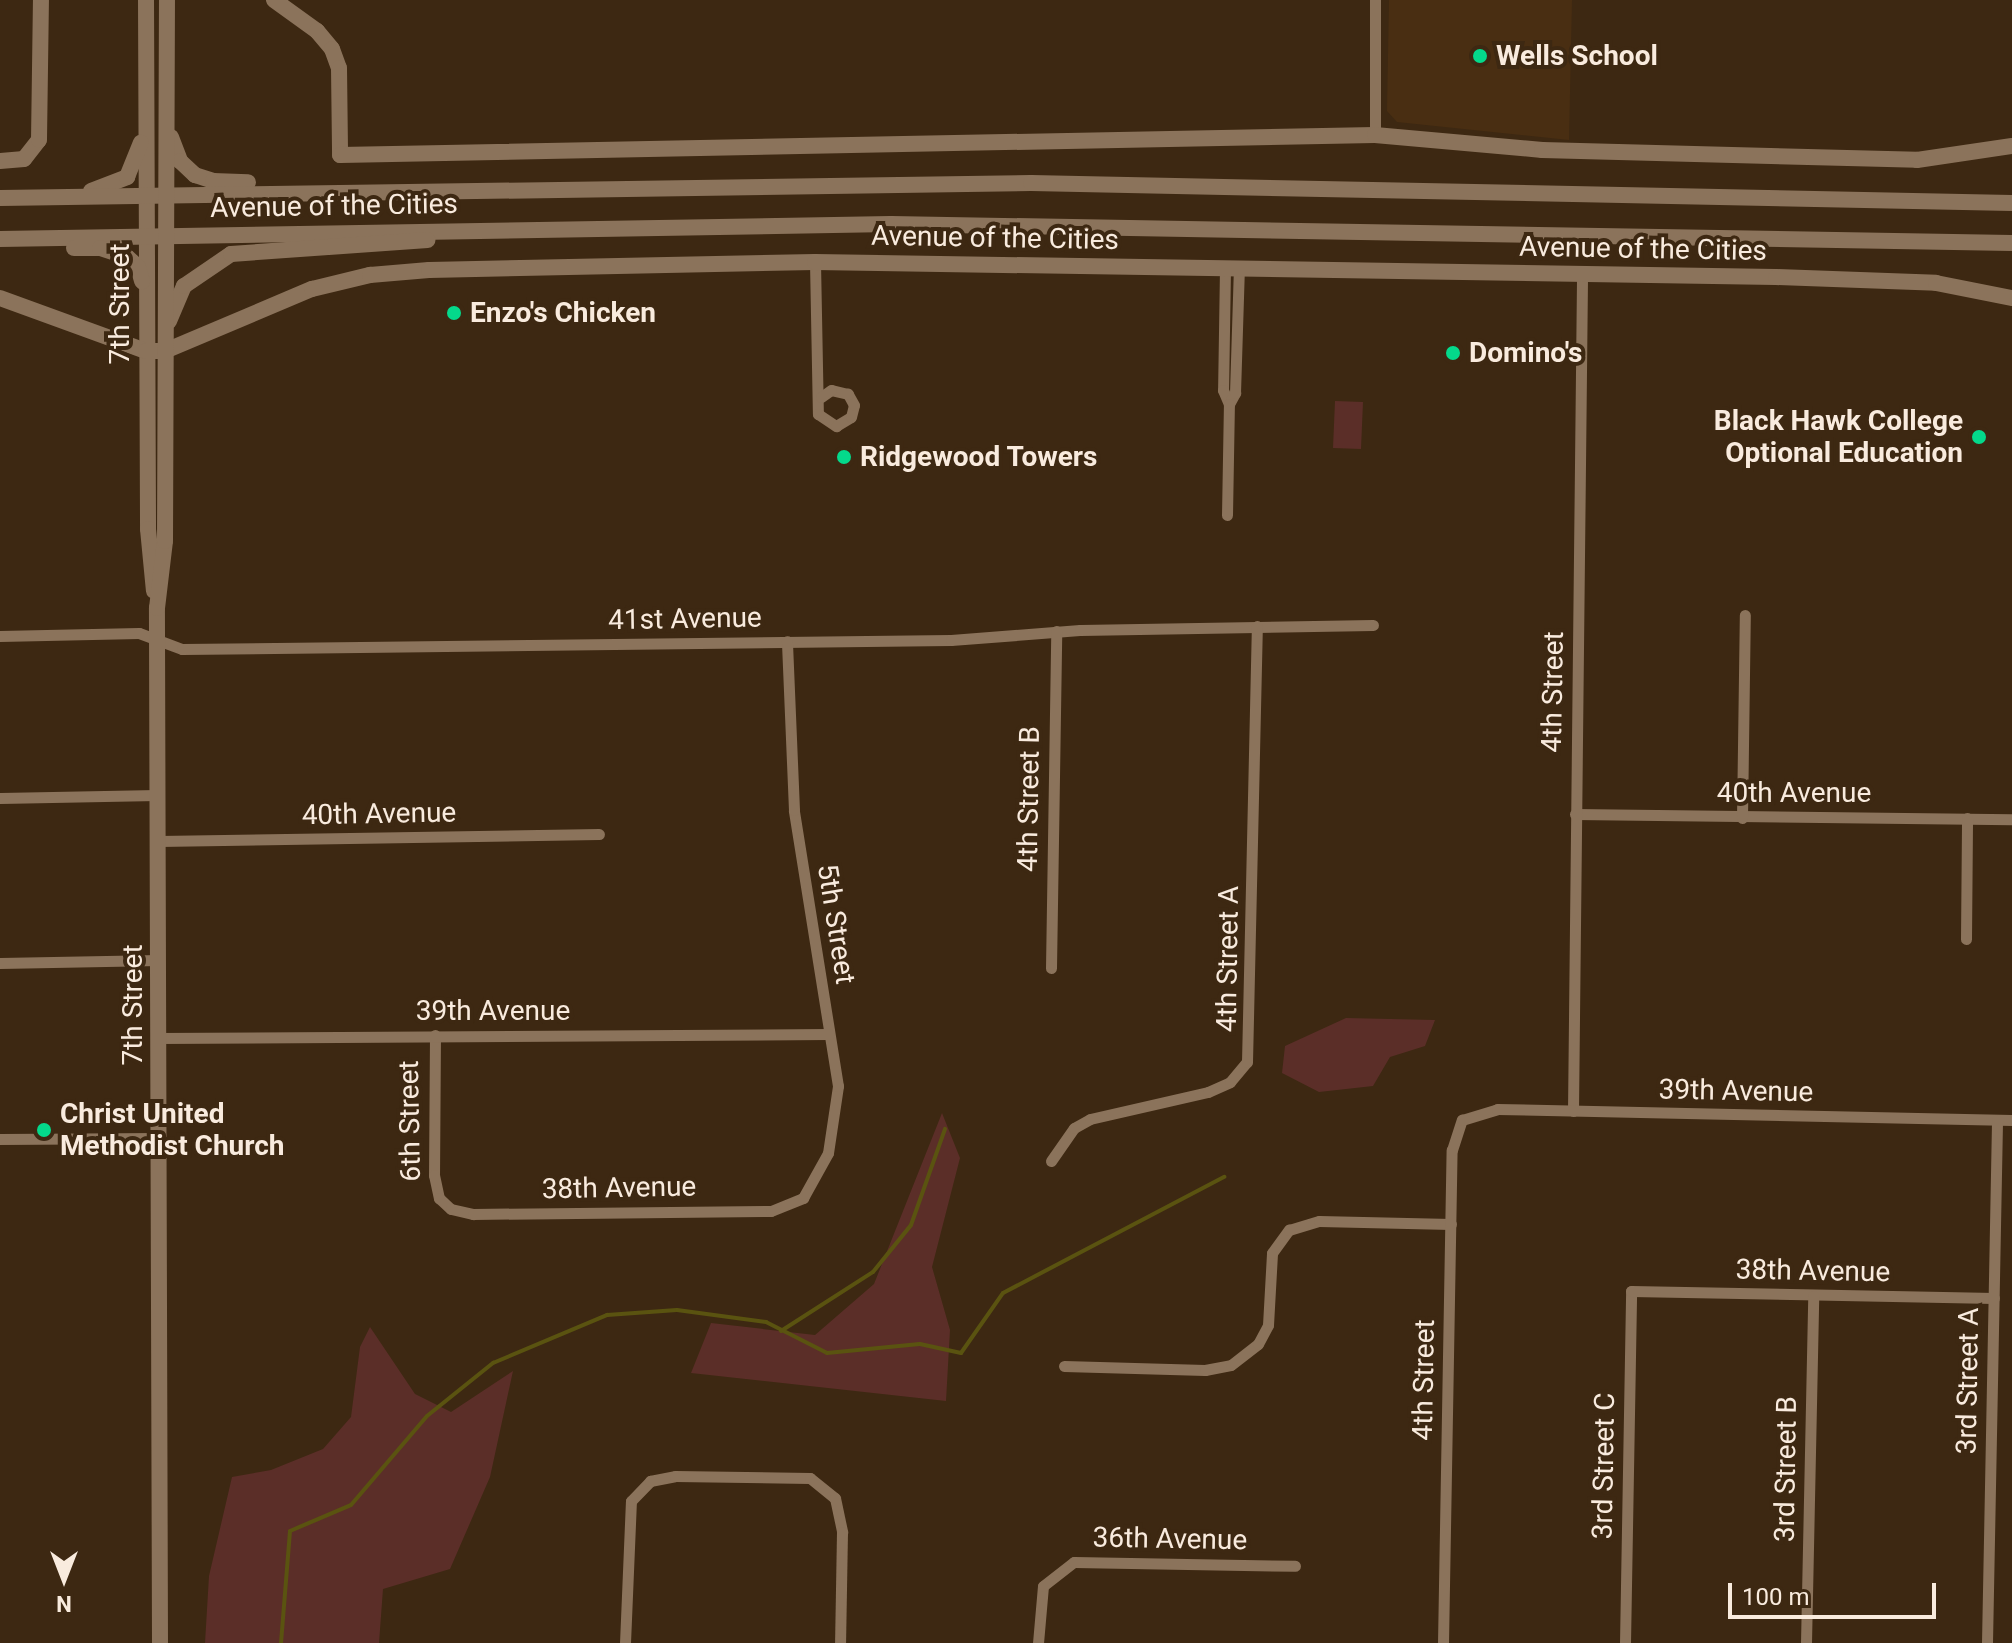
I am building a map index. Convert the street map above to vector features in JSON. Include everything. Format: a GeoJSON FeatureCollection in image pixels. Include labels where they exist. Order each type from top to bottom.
{"type":"FeatureCollection","features":[{"type":"Feature","properties":{"kind":"main road"},"geometry":{"type":"LineString","coordinates":[[8,161],[31,153],[39,140],[41,0]]}},
{"type":"Feature","properties":{"kind":"main road","name":"7th Street"},"geometry":{"type":"LineString","coordinates":[[146,0],[149,565],[157,608]]}},
{"type":"Feature","properties":{"kind":"main road","name":"7th Street"},"geometry":{"type":"LineString","coordinates":[[160,1643],[157,608],[165,541],[167,0]]}},
{"type":"Feature","properties":{"kind":"main road","name":"Avenue of the Cities"},"geometry":{"type":"LineString","coordinates":[[274,0],[317,31],[332,49],[339,68],[340,155],[1375,135],[1542,150],[1917,160],[2012,146]]}},
{"type":"Feature","properties":{"kind":"main road"},"geometry":{"type":"LineString","coordinates":[[64,197],[127,177],[141,149],[146,89]]}},
{"type":"Feature","properties":{"kind":"main road"},"geometry":{"type":"LineString","coordinates":[[167,125],[180,161],[213,181],[321,181],[422,190]]}},
{"type":"Feature","properties":{"kind":"main road","name":"Avenue of the Cities"},"geometry":{"type":"LineString","coordinates":[[0,198],[1031,183],[2012,203]]}},
{"type":"Feature","properties":{"kind":"main road","name":"Avenue of the Cities"},"geometry":{"type":"LineString","coordinates":[[0,239],[1017,224],[2012,243]]}},
{"type":"Feature","properties":{"kind":"main road"},"geometry":{"type":"LineString","coordinates":[[165,333],[184,286],[231,254],[535,229]]}},
{"type":"Feature","properties":{"kind":"main road"},"geometry":{"type":"LineString","coordinates":[[1852,240],[2012,253]]}},
{"type":"Feature","properties":{"kind":"main road"},"geometry":{"type":"LineString","coordinates":[[0,250],[110,250],[138,267],[146,298]]}},
{"type":"Feature","properties":{"kind":"main road","name":"Avenue of the Cities"},"geometry":{"type":"LineString","coordinates":[[0,298],[146,351],[165,351],[312,289],[370,275],[815,262],[1909,280],[2012,298]]}},
{"type":"Feature","properties":{"kind":"street"},"geometry":{"type":"LineString","coordinates":[[1375,0],[1375,135]]}},
{"type":"Feature","properties":{"kind":"street"},"geometry":{"type":"LineString","coordinates":[[815,262],[816,388],[821,397]]}},
{"type":"Feature","properties":{"kind":"street"},"geometry":{"type":"LineString","coordinates":[[1227,515],[1229,404],[1235,393],[1232,268]]}},
{"type":"Feature","properties":{"kind":"street","name":"4th Street"},"geometry":{"type":"LineString","coordinates":[[1573,1111],[1582,274]]}},
{"type":"Feature","properties":{"kind":"street"},"geometry":{"type":"LineString","coordinates":[[1742,818],[1745,615]]}},
{"type":"Feature","properties":{"kind":"street","name":"41st Avenue"},"geometry":{"type":"LineString","coordinates":[[0,636],[139,633],[182,649],[951,640],[1056,631],[1373,625]]}},
{"type":"Feature","properties":{"kind":"street","name":"4th Street A"},"geometry":{"type":"LineString","coordinates":[[1051,1161],[1074,1128],[1090,1119],[1208,1092],[1230,1082],[1247,1062],[1257,626]]}},
{"type":"Feature","properties":{"kind":"street","name":"4th Street B"},"geometry":{"type":"LineString","coordinates":[[1051,968],[1056,631]]}},
{"type":"Feature","properties":{"kind":"street","name":"5th Street"},"geometry":{"type":"LineString","coordinates":[[787,641],[794,810],[838,1086],[835,1128],[820,1170],[796,1204]]}},
{"type":"Feature","properties":{"kind":"street"},"geometry":{"type":"LineString","coordinates":[[0,798],[157,795]]}},
{"type":"Feature","properties":{"kind":"street","name":"40th Avenue"},"geometry":{"type":"LineString","coordinates":[[1575,814],[2012,819]]}},
{"type":"Feature","properties":{"kind":"street"},"geometry":{"type":"LineString","coordinates":[[1966,939],[1967,818]]}},
{"type":"Feature","properties":{"kind":"street","name":"40th Avenue"},"geometry":{"type":"LineString","coordinates":[[159,841],[599,834]]}},
{"type":"Feature","properties":{"kind":"street"},"geometry":{"type":"LineString","coordinates":[[0,963],[159,960]]}},
{"type":"Feature","properties":{"kind":"street","name":"39th Avenue"},"geometry":{"type":"LineString","coordinates":[[158,1038],[829,1034]]}},
{"type":"Feature","properties":{"kind":"street","name":"6th Street"},"geometry":{"type":"LineString","coordinates":[[435,1035],[434,1175],[444,1205]]}},
{"type":"Feature","properties":{"kind":"street","name":"39th Avenue"},"geometry":{"type":"LineString","coordinates":[[1462,1120],[1485,1110],[2012,1120]]}},
{"type":"Feature","properties":{"kind":"street","name":"4th Street"},"geometry":{"type":"LineString","coordinates":[[1443,1643],[1453,1135],[1462,1120]]}},
{"type":"Feature","properties":{"kind":"street","name":"3rd Street A"},"geometry":{"type":"LineString","coordinates":[[1987,1643],[1997,1120]]}},
{"type":"Feature","properties":{"kind":"street"},"geometry":{"type":"LineString","coordinates":[[0,1139],[159,1138]]}},
{"type":"Feature","properties":{"kind":"street","name":"38th Avenue"},"geometry":{"type":"LineString","coordinates":[[444,1205],[473,1214],[771,1211],[796,1204]]}},
{"type":"Feature","properties":{"kind":"street"},"geometry":{"type":"LineString","coordinates":[[1064,1366],[1205,1370],[1231,1365],[1258,1344],[1268,1325],[1272,1253],[1289,1230],[1319,1221],[1451,1224]]}},
{"type":"Feature","properties":{"kind":"street","name":"38th Avenue"},"geometry":{"type":"LineString","coordinates":[[1631,1291],[1994,1298]]}},
{"type":"Feature","properties":{"kind":"street","name":"3rd Street C"},"geometry":{"type":"LineString","coordinates":[[1625,1643],[1631,1291]]}},
{"type":"Feature","properties":{"kind":"street","name":"3rd Street B"},"geometry":{"type":"LineString","coordinates":[[1806,1643],[1813,1296]]}},
{"type":"Feature","properties":{"kind":"street"},"geometry":{"type":"LineString","coordinates":[[625,1643],[627,1524],[636,1492],[650,1481],[675,1476],[810,1478],[835,1498],[842,1532],[840,1643]]}},
{"type":"Feature","properties":{"kind":"street","name":"36th Avenue"},"geometry":{"type":"LineString","coordinates":[[1038,1643],[1040,1595],[1049,1577],[1086,1560],[1295,1566]]}},
{"type":"Feature","properties":{"kind":"shaded area","name":"Wells School"},"geometry":{"type":"Polygon","coordinates":[[[1389,0],[1572,0],[1569,140],[1397,122],[1387,111],[1389,0]]]}},
{"type":"Feature","properties":{"kind":"shaded area"},"geometry":{"type":"Polygon","coordinates":[[[1335,401],[1363,402],[1361,449],[1333,448],[1335,401]]]}},
{"type":"Feature","properties":{"kind":"shaded area"},"geometry":{"type":"Polygon","coordinates":[[[1346,1018],[1435,1020],[1425,1046],[1390,1057],[1373,1086],[1319,1092],[1282,1073],[1285,1046],[1346,1018]]]}},
{"type":"Feature","properties":{"kind":"shaded area"},"geometry":{"type":"Polygon","coordinates":[[[942,1113],[960,1158],[932,1267],[950,1330],[946,1401],[691,1373],[711,1323],[815,1335],[874,1284],[942,1113]]]}},
{"type":"Feature","properties":{"kind":"shaded area"},"geometry":{"type":"Polygon","coordinates":[[[370,1327],[415,1394],[451,1412],[513,1371],[490,1477],[450,1569],[383,1589],[379,1643],[205,1643],[209,1576],[232,1477],[271,1470],[323,1449],[351,1417],[360,1347],[370,1327]]]}},
{"type":"Feature","properties":{"kind":"waterway"},"geometry":{"type":"LineString","coordinates":[[781,1331],[873,1272],[911,1225],[945,1129]]}},
{"type":"Feature","properties":{"kind":"waterway"},"geometry":{"type":"LineString","coordinates":[[281,1643],[290,1531],[351,1505],[427,1416],[493,1363],[607,1315],[677,1310],[766,1322],[827,1353],[920,1344],[961,1353],[1003,1293],[1224,1177]]}},
{"type":"Feature","properties":{"kind":"place","name":"Wells School"},"geometry":{"type":"Point","coordinates":[1480,56]}},
{"type":"Feature","properties":{"kind":"place","name":"Enzo's Chicken"},"geometry":{"type":"Point","coordinates":[454,313]}},
{"type":"Feature","properties":{"kind":"place","name":"Domino's"},"geometry":{"type":"Point","coordinates":[1453,353]}},
{"type":"Feature","properties":{"kind":"place","name":"Black Hawk College Optional Education"},"geometry":{"type":"Point","coordinates":[1979,437]}},
{"type":"Feature","properties":{"kind":"place","name":"Ridgewood Towers"},"geometry":{"type":"Point","coordinates":[844,457]}},
{"type":"Feature","properties":{"kind":"place","name":"Christ United Methodist Church"},"geometry":{"type":"Point","coordinates":[44,1130]}}]}
